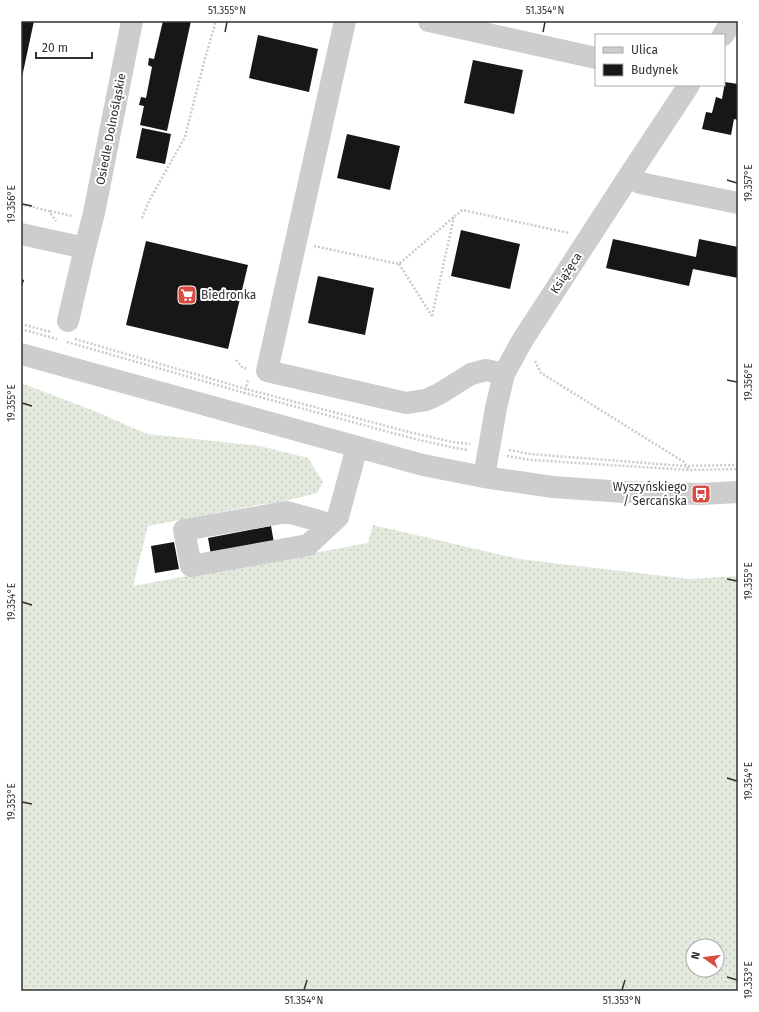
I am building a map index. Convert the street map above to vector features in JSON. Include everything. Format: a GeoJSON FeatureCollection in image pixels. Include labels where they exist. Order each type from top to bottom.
{"type":"FeatureCollection","features":[{"type":"Feature","properties":{"kind":"street","name":"Osiedle Dolnośląskie"},"geometry":{"type":"LineString","coordinates":[[64,330],[94,213],[132,21]]}},
{"type":"Feature","properties":{"kind":"street"},"geometry":{"type":"LineString","coordinates":[[345,21],[267,371],[406,403],[426,400],[439,394],[471,374],[486,370],[504,374]]}},
{"type":"Feature","properties":{"kind":"street"},"geometry":{"type":"LineString","coordinates":[[429,21],[508,29],[595,58]]}},
{"type":"Feature","properties":{"kind":"street"},"geometry":{"type":"LineString","coordinates":[[724,34],[732,21]]}},
{"type":"Feature","properties":{"kind":"street","name":"Książęca"},"geometry":{"type":"LineString","coordinates":[[484,477],[496,408],[504,374],[522,341],[688,86]]}},
{"type":"Feature","properties":{"kind":"street"},"geometry":{"type":"LineString","coordinates":[[629,176],[640,183],[738,203]]}},
{"type":"Feature","properties":{"kind":"street"},"geometry":{"type":"LineString","coordinates":[[21,234],[85,248]]}},
{"type":"Feature","properties":{"kind":"street"},"geometry":{"type":"LineString","coordinates":[[21,354],[423,465],[484,477],[553,487],[624,492],[701,494],[738,492]]}},
{"type":"Feature","properties":{"kind":"street"},"geometry":{"type":"LineString","coordinates":[[330,524],[286,512],[184,530],[191,566],[308,545],[338,517],[357,446]]}},
{"type":"Feature","properties":{"kind":"path"},"geometry":{"type":"LineString","coordinates":[[142,218],[149,201],[185,137],[216,21]]}},
{"type":"Feature","properties":{"kind":"path"},"geometry":{"type":"LineString","coordinates":[[399,264],[462,210],[590,237]]}},
{"type":"Feature","properties":{"kind":"path"},"geometry":{"type":"LineString","coordinates":[[49,211],[72,216]]}},
{"type":"Feature","properties":{"kind":"path"},"geometry":{"type":"LineString","coordinates":[[296,242],[399,264],[432,316],[454,217]]}},
{"type":"Feature","properties":{"kind":"path"},"geometry":{"type":"LineString","coordinates":[[21,324],[64,330],[246,389],[445,441],[473,444]]}},
{"type":"Feature","properties":{"kind":"path"},"geometry":{"type":"LineString","coordinates":[[21,329],[245,393],[415,439],[455,448],[474,450]]}},
{"type":"Feature","properties":{"kind":"path"},"geometry":{"type":"LineString","coordinates":[[522,341],[541,373],[684,462],[689,470]]}},
{"type":"Feature","properties":{"kind":"path"},"geometry":{"type":"LineString","coordinates":[[236,360],[244,368],[251,370]]}},
{"type":"Feature","properties":{"kind":"path"},"geometry":{"type":"LineString","coordinates":[[508,450],[530,454],[687,466],[738,465]]}},
{"type":"Feature","properties":{"kind":"path"},"geometry":{"type":"LineString","coordinates":[[503,455],[531,460],[689,470],[738,469]]}},
{"type":"Feature","properties":{"kind":"shaded area"},"geometry":{"type":"Polygon","coordinates":[[[21,383],[97,412],[147,434],[260,446],[308,458],[323,482],[317,493],[277,503],[263,504],[148,526],[133,586],[368,543],[373,525],[519,559],[689,579],[738,576],[738,991],[21,991],[21,383]]]}},
{"type":"Feature","properties":{"kind":"building"},"geometry":{"type":"Polygon","coordinates":[[[21,21],[34,21],[22,77],[21,77],[21,21]]]}},
{"type":"Feature","properties":{"kind":"building"},"geometry":{"type":"Polygon","coordinates":[[[163,21],[191,21],[167,131],[140,125],[144,106],[139,105],[141,97],[146,98],[152,67],[148,65],[149,58],[154,59],[163,21]]]}},
{"type":"Feature","properties":{"kind":"building"},"geometry":{"type":"Polygon","coordinates":[[[258,35],[318,49],[309,92],[249,78],[258,35]]]}},
{"type":"Feature","properties":{"kind":"building"},"geometry":{"type":"Polygon","coordinates":[[[473,60],[523,70],[514,114],[464,103],[473,60]]]}},
{"type":"Feature","properties":{"kind":"building"},"geometry":{"type":"Polygon","coordinates":[[[725,82],[738,84],[738,120],[734,119],[731,135],[702,129],[706,112],[712,113],[716,97],[722,99],[725,82]]]}},
{"type":"Feature","properties":{"kind":"building"},"geometry":{"type":"Polygon","coordinates":[[[142,128],[171,134],[165,164],[136,158],[142,128]]]}},
{"type":"Feature","properties":{"kind":"building"},"geometry":{"type":"Polygon","coordinates":[[[347,134],[400,146],[390,190],[337,178],[347,134]]]}},
{"type":"Feature","properties":{"kind":"building"},"geometry":{"type":"Polygon","coordinates":[[[461,230],[520,244],[510,289],[451,276],[461,230]]]}},
{"type":"Feature","properties":{"kind":"building"},"geometry":{"type":"Polygon","coordinates":[[[613,239],[696,257],[699,239],[738,247],[738,278],[693,269],[689,286],[606,268],[613,239]]]}},
{"type":"Feature","properties":{"kind":"building","name":"Biedronka"},"geometry":{"type":"Polygon","coordinates":[[[146,241],[248,265],[228,349],[126,325],[146,241]]]}},
{"type":"Feature","properties":{"kind":"building"},"geometry":{"type":"Polygon","coordinates":[[[318,276],[374,288],[365,335],[308,323],[318,276]]]}},
{"type":"Feature","properties":{"kind":"building"},"geometry":{"type":"Polygon","coordinates":[[[21,279],[24,280],[21,290],[21,279]]]}},
{"type":"Feature","properties":{"kind":"building"},"geometry":{"type":"Polygon","coordinates":[[[271,526],[274,543],[211,555],[208,538],[271,526]]]}},
{"type":"Feature","properties":{"kind":"building"},"geometry":{"type":"Polygon","coordinates":[[[174,542],[179,569],[155,573],[151,546],[174,542]]]}},
{"type":"Feature","properties":{"kind":"place","name":"Biedronka"},"geometry":{"type":"Point","coordinates":[187,295]}},
{"type":"Feature","properties":{"kind":"place","name":"Wyszyńskiego / Sercańska"},"geometry":{"type":"Point","coordinates":[701,494]}}]}
